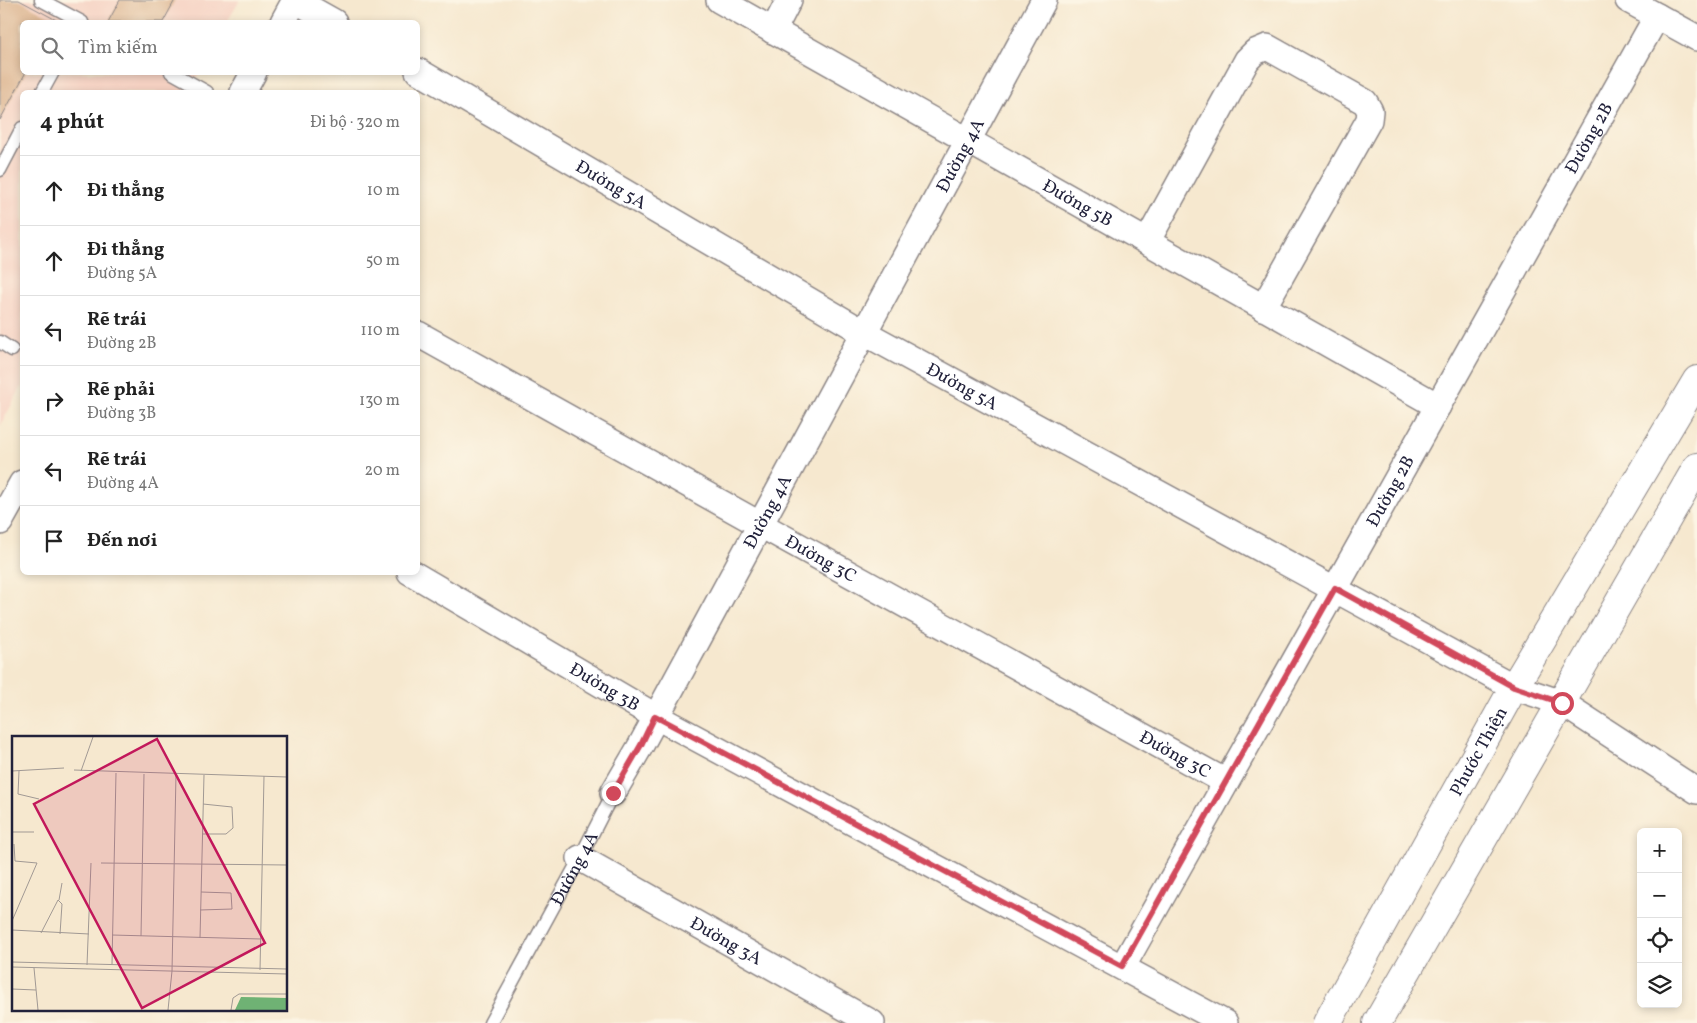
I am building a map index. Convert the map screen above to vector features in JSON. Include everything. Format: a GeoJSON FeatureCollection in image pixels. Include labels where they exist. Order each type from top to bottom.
{"type":"FeatureCollection","features":[{"type":"Feature","properties":{"kind":"street"},"geometry":{"type":"LineString","coordinates":[[284,20],[295,0],[330,20]]}},
{"type":"Feature","properties":{"kind":"street","name":"Đường 5B"},"geometry":{"type":"LineString","coordinates":[[719,0],[1438,406]]}},
{"type":"Feature","properties":{"kind":"street"},"geometry":{"type":"LineString","coordinates":[[773,31],[790,0]]}},
{"type":"Feature","properties":{"kind":"street","name":"Đường 4A"},"geometry":{"type":"LineString","coordinates":[[613,793],[641,745],[1044,0]]}},
{"type":"Feature","properties":{"kind":"street"},"geometry":{"type":"LineString","coordinates":[[1628,0],[1697,38]]}},
{"type":"Feature","properties":{"kind":"street","name":"Đường 2B"},"geometry":{"type":"LineString","coordinates":[[1122,966],[1657,16]]}},
{"type":"Feature","properties":{"kind":"street"},"geometry":{"type":"LineString","coordinates":[[1147,242],[1247,60],[1255,52],[1267,47],[1365,102],[1370,111],[1369,120],[1263,308]]}},
{"type":"Feature","properties":{"kind":"street","name":"Đường 5A"},"geometry":{"type":"LineString","coordinates":[[420,73],[863,332],[1514,687],[1562,703],[1697,791]]}},
{"type":"Feature","properties":{"kind":"street"},"geometry":{"type":"LineString","coordinates":[[244,90],[252,75]]}},
{"type":"Feature","properties":{"kind":"street","name":"Đường 3C"},"geometry":{"type":"LineString","coordinates":[[420,335],[1226,782]]}},
{"type":"Feature","properties":{"kind":"street","name":"Phước Thiện"},"geometry":{"type":"LineString","coordinates":[[1327,1023],[1514,687],[1697,380]]}},
{"type":"Feature","properties":{"kind":"street"},"geometry":{"type":"LineString","coordinates":[[1378,1023],[1697,467]]}},
{"type":"Feature","properties":{"kind":"street"},"geometry":{"type":"LineString","coordinates":[[0,522],[20,487]]}},
{"type":"Feature","properties":{"kind":"street","name":"Đường 3B"},"geometry":{"type":"LineString","coordinates":[[415,575],[655,716],[1225,1023]]}},
{"type":"Feature","properties":{"kind":"street","name":"Đường 3A"},"geometry":{"type":"LineString","coordinates":[[580,858],[872,1023]]}},
{"type":"Feature","properties":{"kind":"lane"},"geometry":{"type":"LineString","coordinates":[[42,0],[77,20]]}},
{"type":"Feature","properties":{"kind":"lane"},"geometry":{"type":"LineString","coordinates":[[43,90],[51,75]]}},
{"type":"Feature","properties":{"kind":"lane"},"geometry":{"type":"LineString","coordinates":[[176,75],[203,90]]}},
{"type":"Feature","properties":{"kind":"lane"},"geometry":{"type":"LineString","coordinates":[[0,170],[20,132]]}},
{"type":"Feature","properties":{"kind":"lane"},"geometry":{"type":"LineString","coordinates":[[0,342],[12,350]]}},
{"type":"Feature","properties":{"kind":"lane","name":"Đường 4A"},"geometry":{"type":"LineString","coordinates":[[490,1023],[580,858],[613,793]]}},
{"type":"Feature","properties":{"kind":"shaded area"},"geometry":{"type":"Polygon","coordinates":[[[0,0],[240,0],[228,20],[20,20],[20,75],[198,75],[189,90],[20,90],[20,390],[0,426],[0,0]]]}},
{"type":"Feature","properties":{"kind":"building"},"geometry":{"type":"Polygon","coordinates":[[[0,0],[19,0],[56,20],[20,20],[20,75],[24,75],[0,120],[0,0]]]}},
{"type":"Feature","properties":{"kind":"building"},"geometry":{"type":"Polygon","coordinates":[[[120,0],[175,0],[164,20],[109,20],[120,0]]]}},
{"type":"Feature","properties":{"kind":"route"},"geometry":{"type":"LineString","coordinates":[[613,793],[641,745],[655,716],[1122,966],[1335,588],[1514,687],[1562,703]]}}]}
